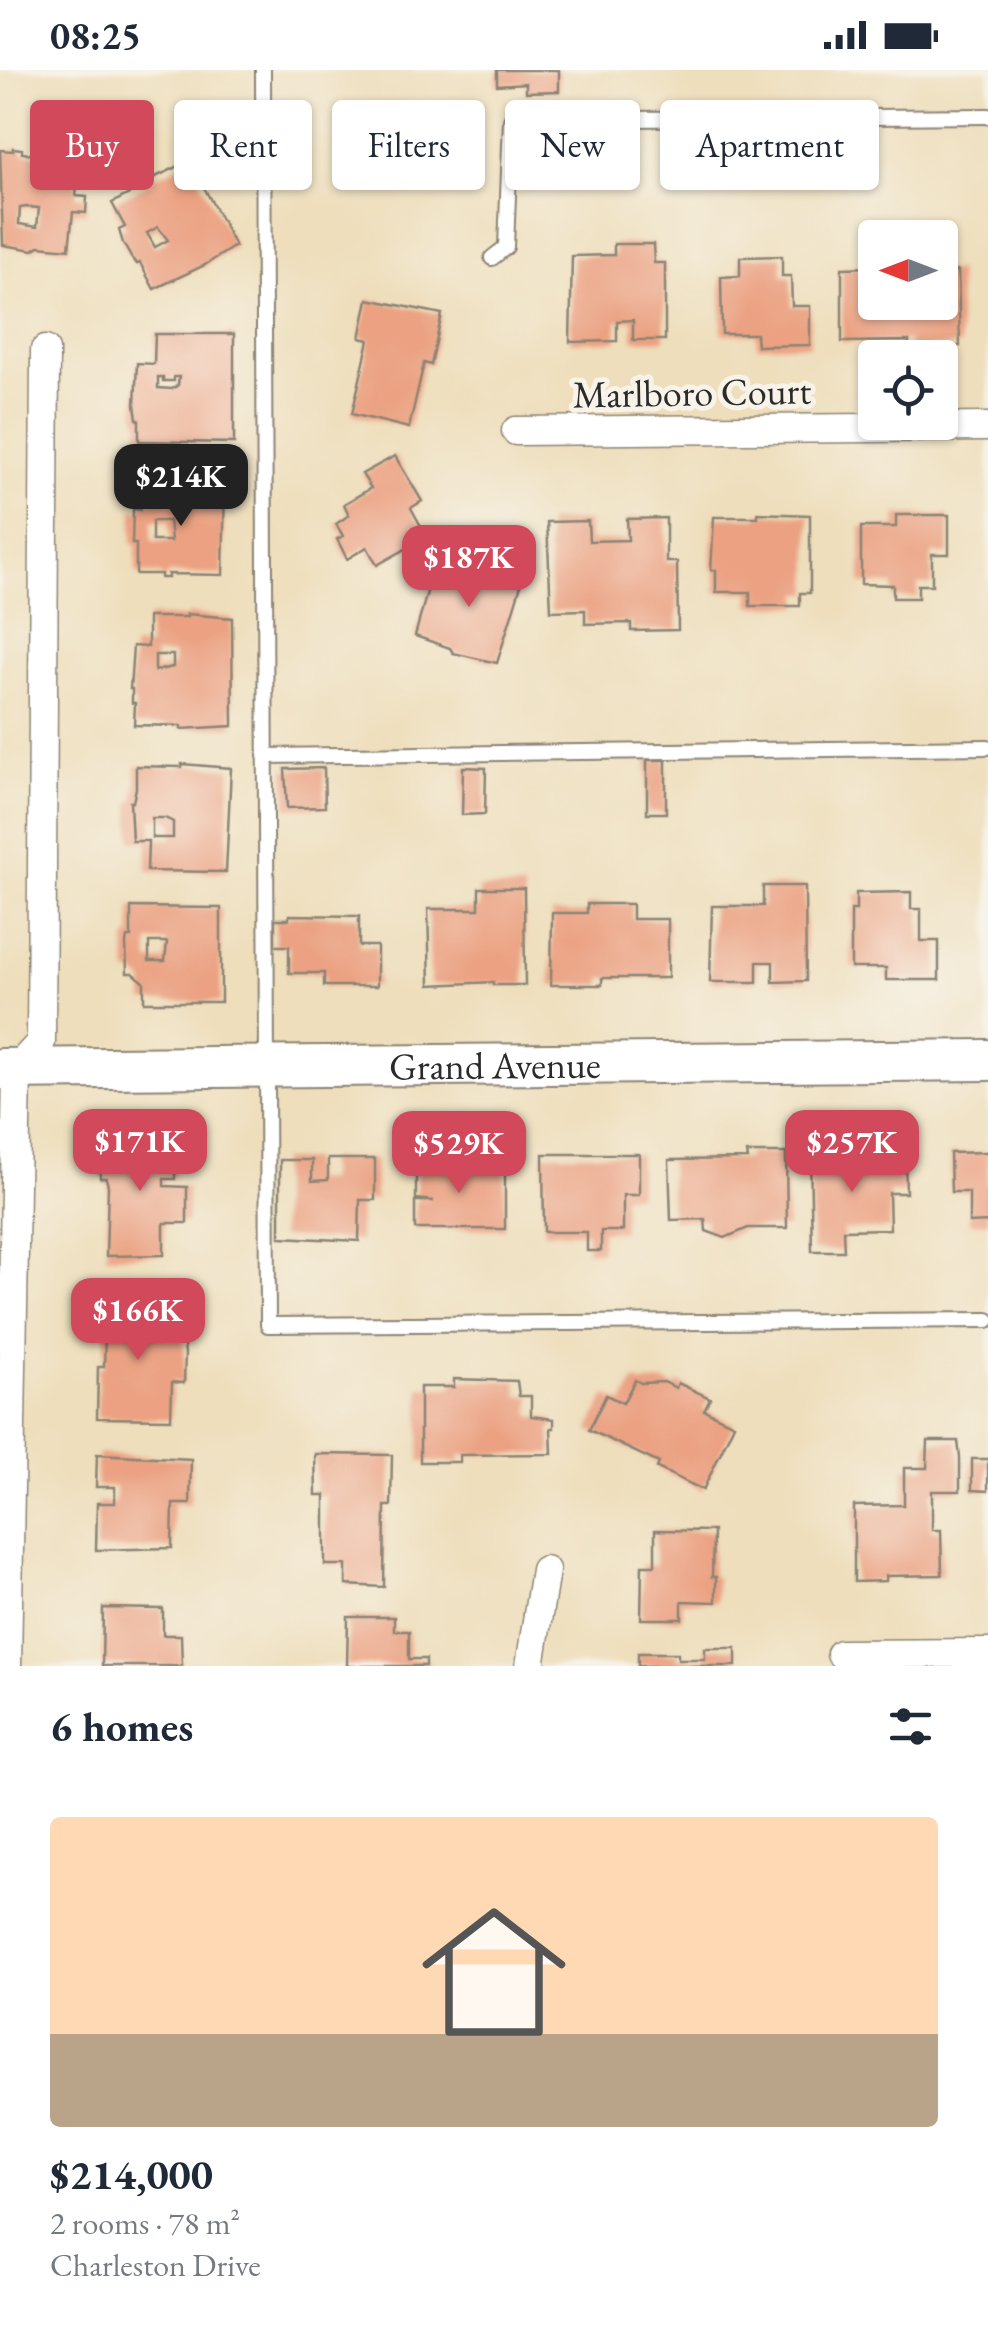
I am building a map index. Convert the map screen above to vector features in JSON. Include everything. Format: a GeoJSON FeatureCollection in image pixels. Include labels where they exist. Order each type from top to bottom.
{"type":"FeatureCollection","features":[{"type":"Feature","properties":{"kind":"street"},"geometry":{"type":"LineString","coordinates":[[8,1666],[4,1550],[8,1068],[40,1042],[45,350]]}},
{"type":"Feature","properties":{"kind":"street","name":"Marlboro Court"},"geometry":{"type":"LineString","coordinates":[[516,431],[988,426]]}},
{"type":"Feature","properties":{"kind":"street","name":"Grand Avenue"},"geometry":{"type":"LineString","coordinates":[[8,1068],[988,1060]]}},
{"type":"Feature","properties":{"kind":"street"},"geometry":{"type":"LineString","coordinates":[[530,1666],[545,1570]]}},
{"type":"Feature","properties":{"kind":"street"},"geometry":{"type":"LineString","coordinates":[[842,1654],[988,1653]]}},
{"type":"Feature","properties":{"kind":"lane"},"geometry":{"type":"LineString","coordinates":[[263,70],[268,1325],[988,1320]]}},
{"type":"Feature","properties":{"kind":"lane"},"geometry":{"type":"LineString","coordinates":[[492,258],[506,246],[511,120],[988,116]]}},
{"type":"Feature","properties":{"kind":"lane"},"geometry":{"type":"LineString","coordinates":[[265,756],[988,747]]}},
{"type":"Feature","properties":{"kind":"building"},"geometry":{"type":"Polygon","coordinates":[[[497,70],[559,70],[559,91],[526,92],[526,83],[497,85],[497,70]]]}},
{"type":"Feature","properties":{"kind":"building"},"geometry":{"type":"Polygon","coordinates":[[[22,149],[22,153],[30,154],[30,190],[77,190],[76,196],[87,197],[86,213],[73,212],[69,249],[39,246],[33,250],[3,245],[0,150],[22,149]],[[20,208],[19,224],[37,227],[39,208],[20,208]]]}},
{"type":"Feature","properties":{"kind":"building"},"geometry":{"type":"Polygon","coordinates":[[[174,168],[174,190],[205,190],[235,246],[154,289],[123,243],[119,230],[125,227],[112,203],[137,190],[154,190],[154,178],[174,168]],[[158,227],[147,233],[155,247],[168,240],[158,227]]]}},
{"type":"Feature","properties":{"kind":"building"},"geometry":{"type":"Polygon","coordinates":[[[614,244],[653,244],[654,263],[665,263],[665,340],[633,340],[633,320],[617,321],[617,341],[570,342],[572,256],[614,255],[614,244]]]}},
{"type":"Feature","properties":{"kind":"building"},"geometry":{"type":"Polygon","coordinates":[[[782,256],[782,276],[791,276],[792,306],[810,306],[810,345],[757,346],[756,334],[722,334],[721,277],[740,276],[740,257],[782,256]]]}},
{"type":"Feature","properties":{"kind":"building"},"geometry":{"type":"Polygon","coordinates":[[[842,268],[858,268],[858,320],[958,320],[958,271],[960,346],[958,340],[842,342],[842,268]]]}},
{"type":"Feature","properties":{"kind":"building"},"geometry":{"type":"Polygon","coordinates":[[[368,299],[442,314],[431,365],[424,363],[409,428],[352,414],[369,340],[360,338],[368,299]]]}},
{"type":"Feature","properties":{"kind":"building"},"geometry":{"type":"Polygon","coordinates":[[[155,334],[234,334],[234,443],[139,441],[135,405],[137,363],[154,364],[155,334]],[[158,377],[158,388],[172,389],[178,385],[179,377],[163,381],[163,377],[158,377]]]}},
{"type":"Feature","properties":{"kind":"building"},"geometry":{"type":"Polygon","coordinates":[[[395,456],[422,501],[411,508],[427,537],[377,565],[367,547],[347,559],[337,539],[343,536],[336,524],[349,515],[344,504],[371,488],[362,474],[395,456]]]}},
{"type":"Feature","properties":{"kind":"building"},"geometry":{"type":"Polygon","coordinates":[[[182,479],[225,483],[223,575],[168,574],[168,578],[161,578],[161,574],[136,574],[133,509],[140,510],[150,501],[150,482],[182,483],[182,479]],[[152,521],[152,541],[171,541],[169,521],[152,521]]]}},
{"type":"Feature","properties":{"kind":"building"},"geometry":{"type":"Polygon","coordinates":[[[758,513],[810,515],[810,593],[800,593],[800,606],[750,606],[750,592],[716,592],[716,570],[711,570],[714,517],[758,517],[758,513]]]}},
{"type":"Feature","properties":{"kind":"building"},"geometry":{"type":"Polygon","coordinates":[[[896,515],[949,515],[949,554],[932,554],[932,585],[918,585],[918,598],[893,598],[893,585],[861,584],[861,527],[896,527],[896,515]]]}},
{"type":"Feature","properties":{"kind":"building"},"geometry":{"type":"Polygon","coordinates":[[[666,518],[666,562],[677,562],[678,630],[631,631],[631,623],[585,624],[585,610],[551,611],[547,522],[588,521],[589,541],[628,540],[627,519],[666,518]]]}},
{"type":"Feature","properties":{"kind":"building"},"geometry":{"type":"Polygon","coordinates":[[[473,562],[523,578],[497,663],[453,653],[450,648],[415,636],[435,563],[469,574],[473,562]]]}},
{"type":"Feature","properties":{"kind":"building"},"geometry":{"type":"Polygon","coordinates":[[[148,617],[232,618],[233,726],[181,729],[134,725],[135,703],[130,689],[133,646],[148,647],[148,617]],[[155,655],[155,671],[173,667],[173,655],[155,655]]]}},
{"type":"Feature","properties":{"kind":"building"},"geometry":{"type":"Polygon","coordinates":[[[647,760],[666,760],[666,813],[647,813],[647,760]]]}},
{"type":"Feature","properties":{"kind":"building"},"geometry":{"type":"Polygon","coordinates":[[[136,766],[231,768],[226,872],[147,871],[148,841],[132,841],[130,802],[136,788],[136,766]],[[152,818],[152,838],[173,838],[173,822],[152,818]]]}},
{"type":"Feature","properties":{"kind":"building"},"geometry":{"type":"Polygon","coordinates":[[[463,767],[486,768],[485,814],[462,815],[463,767]]]}},
{"type":"Feature","properties":{"kind":"building"},"geometry":{"type":"Polygon","coordinates":[[[324,768],[325,807],[287,808],[285,769],[324,768]]]}},
{"type":"Feature","properties":{"kind":"building"},"geometry":{"type":"Polygon","coordinates":[[[763,886],[805,886],[806,981],[773,982],[773,962],[757,962],[757,982],[710,982],[712,906],[763,906],[763,886]]]}},
{"type":"Feature","properties":{"kind":"building"},"geometry":{"type":"Polygon","coordinates":[[[479,888],[524,888],[525,985],[430,985],[428,909],[479,909],[479,888]]]}},
{"type":"Feature","properties":{"kind":"building"},"geometry":{"type":"Polygon","coordinates":[[[911,892],[911,909],[921,909],[921,941],[939,941],[939,980],[886,980],[886,968],[851,968],[851,910],[856,910],[856,893],[911,892]]]}},
{"type":"Feature","properties":{"kind":"building"},"geometry":{"type":"Polygon","coordinates":[[[587,904],[632,904],[632,919],[668,919],[668,978],[602,978],[602,985],[551,985],[552,913],[587,913],[587,904]]]}},
{"type":"Feature","properties":{"kind":"building"},"geometry":{"type":"Polygon","coordinates":[[[131,907],[221,908],[221,1002],[144,1002],[144,982],[127,973],[126,943],[127,937],[131,937],[131,907]],[[149,942],[149,961],[165,961],[167,942],[149,942]]]}},
{"type":"Feature","properties":{"kind":"building"},"geometry":{"type":"Polygon","coordinates":[[[289,915],[359,916],[359,946],[377,946],[377,986],[324,986],[324,973],[289,973],[289,946],[275,946],[275,919],[289,919],[289,915]]]}},
{"type":"Feature","properties":{"kind":"building"},"geometry":{"type":"Polygon","coordinates":[[[100,1138],[176,1138],[175,1179],[164,1179],[164,1186],[187,1187],[187,1223],[164,1223],[164,1255],[106,1256],[108,1186],[106,1178],[100,1178],[100,1138]]]}},
{"type":"Feature","properties":{"kind":"building"},"geometry":{"type":"Polygon","coordinates":[[[988,1152],[988,1222],[969,1223],[969,1192],[951,1192],[950,1153],[988,1152]]]}},
{"type":"Feature","properties":{"kind":"building"},"geometry":{"type":"Polygon","coordinates":[[[747,1153],[786,1153],[787,1228],[748,1228],[725,1238],[706,1231],[705,1219],[671,1220],[669,1160],[748,1159],[747,1153]]]}},
{"type":"Feature","properties":{"kind":"building"},"geometry":{"type":"Polygon","coordinates":[[[905,1153],[906,1193],[889,1193],[890,1229],[843,1230],[844,1251],[812,1251],[810,1154],[905,1153]]]}},
{"type":"Feature","properties":{"kind":"building"},"geometry":{"type":"Polygon","coordinates":[[[543,1154],[639,1154],[639,1195],[623,1195],[623,1231],[601,1231],[601,1251],[587,1251],[587,1232],[544,1232],[543,1154]]]}},
{"type":"Feature","properties":{"kind":"building"},"geometry":{"type":"Polygon","coordinates":[[[328,1159],[375,1159],[375,1200],[360,1200],[359,1241],[280,1237],[280,1160],[312,1160],[312,1181],[328,1180],[328,1159]]]}},
{"type":"Feature","properties":{"kind":"building"},"geometry":{"type":"Polygon","coordinates":[[[416,1159],[470,1159],[470,1169],[505,1169],[505,1229],[415,1229],[415,1201],[434,1201],[416,1199],[416,1159]]]}},
{"type":"Feature","properties":{"kind":"building"},"geometry":{"type":"Polygon","coordinates":[[[106,1302],[165,1304],[164,1338],[183,1339],[185,1353],[184,1383],[172,1382],[171,1419],[97,1418],[98,1367],[104,1367],[106,1302]]]}},
{"type":"Feature","properties":{"kind":"building"},"geometry":{"type":"Polygon","coordinates":[[[454,1379],[517,1381],[519,1396],[531,1396],[531,1416],[554,1419],[552,1454],[460,1455],[460,1462],[420,1462],[420,1387],[454,1387],[454,1379]]]}},
{"type":"Feature","properties":{"kind":"building"},"geometry":{"type":"Polygon","coordinates":[[[635,1380],[664,1382],[676,1388],[678,1383],[710,1398],[704,1410],[734,1424],[703,1490],[657,1468],[659,1463],[589,1430],[606,1395],[623,1403],[635,1380]]]}},
{"type":"Feature","properties":{"kind":"building"},"geometry":{"type":"Polygon","coordinates":[[[928,1441],[958,1441],[960,1458],[960,1491],[932,1491],[932,1530],[941,1530],[942,1575],[886,1576],[886,1581],[854,1582],[854,1506],[904,1505],[904,1468],[927,1468],[928,1441]]]}},
{"type":"Feature","properties":{"kind":"building"},"geometry":{"type":"Polygon","coordinates":[[[97,1454],[191,1459],[190,1504],[173,1504],[172,1548],[96,1550],[97,1503],[115,1503],[115,1487],[96,1487],[97,1454]]]}},
{"type":"Feature","properties":{"kind":"building"},"geometry":{"type":"Polygon","coordinates":[[[315,1454],[392,1455],[391,1506],[385,1506],[384,1587],[346,1585],[346,1565],[325,1565],[325,1495],[316,1495],[315,1454]]]}},
{"type":"Feature","properties":{"kind":"building"},"geometry":{"type":"Polygon","coordinates":[[[972,1459],[988,1459],[988,1491],[972,1490],[972,1459]]]}},
{"type":"Feature","properties":{"kind":"building"},"geometry":{"type":"Polygon","coordinates":[[[655,1530],[713,1531],[716,1602],[682,1601],[682,1619],[641,1619],[642,1565],[655,1565],[655,1530]]]}},
{"type":"Feature","properties":{"kind":"building"},"geometry":{"type":"Polygon","coordinates":[[[103,1608],[163,1609],[163,1635],[181,1635],[182,1666],[102,1666],[103,1608]]]}},
{"type":"Feature","properties":{"kind":"building"},"geometry":{"type":"Polygon","coordinates":[[[348,1617],[394,1617],[394,1631],[409,1631],[409,1659],[426,1659],[426,1666],[347,1666],[348,1617]]]}},
{"type":"Feature","properties":{"kind":"building"},"geometry":{"type":"Polygon","coordinates":[[[705,1648],[736,1648],[736,1666],[638,1666],[638,1653],[678,1653],[678,1659],[705,1659],[705,1648]]]}}]}
